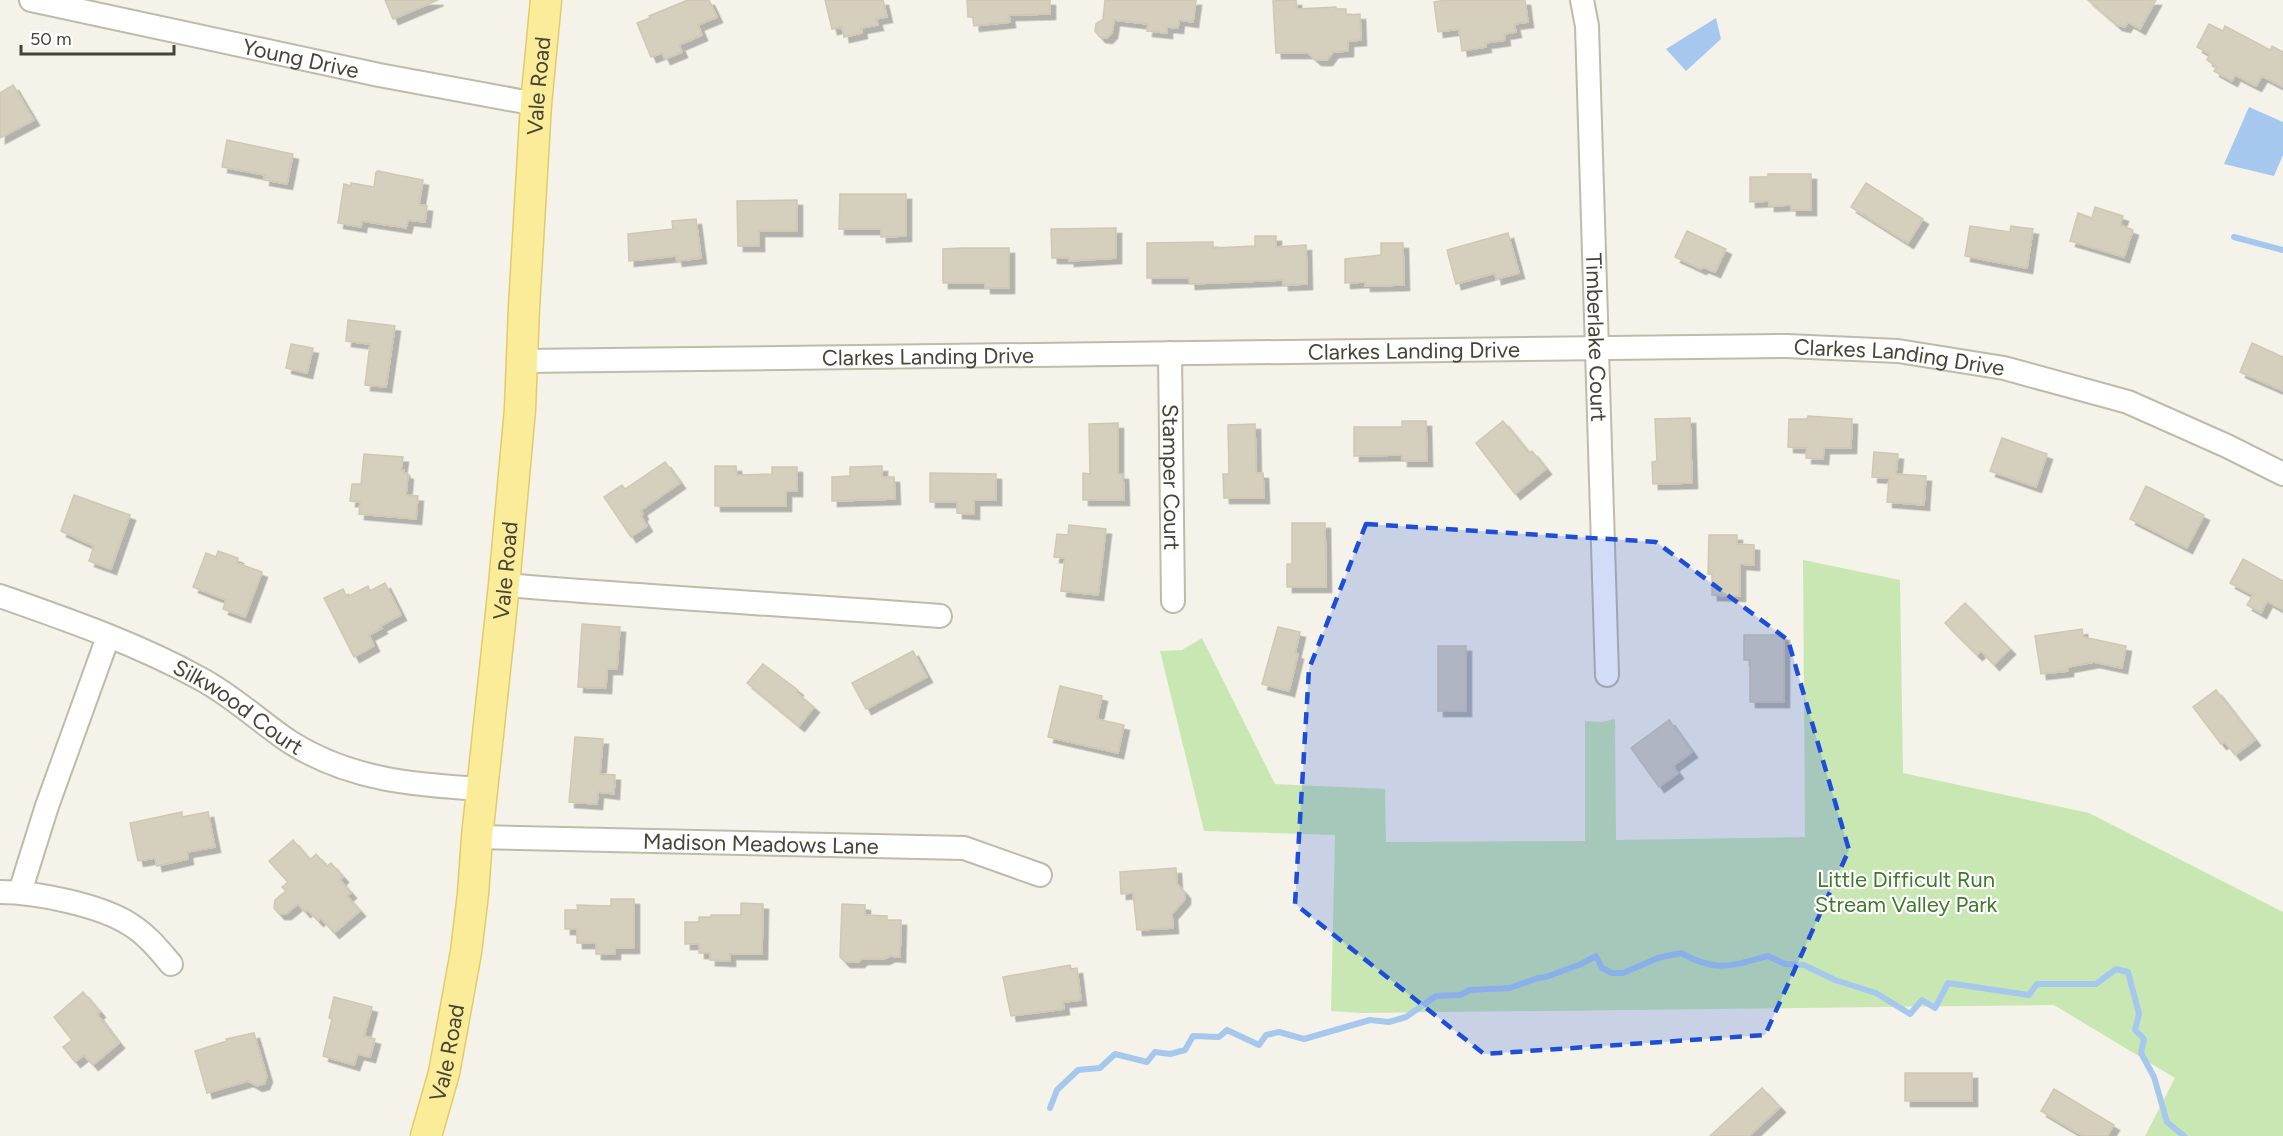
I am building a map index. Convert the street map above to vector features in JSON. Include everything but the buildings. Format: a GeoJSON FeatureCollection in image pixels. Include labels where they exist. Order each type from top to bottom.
{"type":"FeatureCollection","features":[{"type":"Feature","properties":{"kind":"main road","name":"Vale Road"},"geometry":{"type":"LineString","coordinates":[[426,1136],[444,1073],[456,1012],[473,894],[504,585],[522,361],[536,104],[546,0]]}},
{"type":"Feature","properties":{"kind":"street","name":"Young Drive"},"geometry":{"type":"LineString","coordinates":[[31,0],[379,75],[536,104]]}},
{"type":"Feature","properties":{"kind":"street","name":"Timberlake Court"},"geometry":{"type":"LineString","coordinates":[[1582,0],[1587,26],[1607,675]]}},
{"type":"Feature","properties":{"kind":"street","name":"Clarkes Landing Drive"},"geometry":{"type":"LineString","coordinates":[[522,361],[1787,346],[1898,351],[2004,368],[2128,402],[2227,446],[2283,474]]}},
{"type":"Feature","properties":{"kind":"street","name":"Stamper Court"},"geometry":{"type":"LineString","coordinates":[[1170,353],[1173,602]]}},
{"type":"Feature","properties":{"kind":"street"},"geometry":{"type":"LineString","coordinates":[[504,585],[940,616]]}},
{"type":"Feature","properties":{"kind":"street","name":"Silkwood Court"},"geometry":{"type":"LineString","coordinates":[[0,596],[170,662],[204,681],[291,742],[325,761],[360,774],[413,784],[482,789]]}},
{"type":"Feature","properties":{"kind":"street"},"geometry":{"type":"LineString","coordinates":[[108,637],[51,797],[10,892],[42,895],[115,916],[132,925],[154,944],[171,964]]}},
{"type":"Feature","properties":{"kind":"street","name":"Madison Meadows Lane"},"geometry":{"type":"LineString","coordinates":[[477,837],[964,848],[1040,875]]}},
{"type":"Feature","properties":{"kind":"highlighted area"},"geometry":{"type":"Polygon","coordinates":[[[1366,524],[1656,542],[1788,640],[1849,850],[1765,1035],[1484,1054],[1295,904],[1309,669],[1366,524]]]}},
{"type":"Feature","properties":{"kind":"green space","name":"Little Difficult Run Stream Valley Park"},"geometry":{"type":"Polygon","coordinates":[[[1803,560],[1900,580],[1903,773],[2089,813],[2283,912],[2283,1136],[2145,1136],[2175,1078],[2054,1005],[1362,1013],[1331,1011],[1335,835],[1204,831],[1160,651],[1182,650],[1202,638],[1275,784],[1385,789],[1386,842],[1585,841],[1585,721],[1601,722],[1615,719],[1616,840],[1805,837],[1803,560]]]}},
{"type":"Feature","properties":{"kind":"water"},"geometry":{"type":"Polygon","coordinates":[[[1716,18],[1721,39],[1686,71],[1666,49],[1716,18]]]}},
{"type":"Feature","properties":{"kind":"water"},"geometry":{"type":"Polygon","coordinates":[[[2249,107],[2283,122],[2283,155],[2274,176],[2224,164],[2249,107]]]}},
{"type":"Feature","properties":{"kind":"waterway"},"geometry":{"type":"LineString","coordinates":[[2234,237],[2283,250]]}},
{"type":"Feature","properties":{"kind":"waterway"},"geometry":{"type":"LineString","coordinates":[[1050,1108],[1057,1090],[1078,1070],[1100,1068],[1115,1054],[1147,1062],[1155,1052],[1170,1054],[1185,1050],[1193,1036],[1219,1037],[1227,1030],[1259,1045],[1266,1035],[1279,1032],[1304,1039],[1370,1020],[1389,1022],[1406,1017],[1436,996],[1460,995],[1470,990],[1510,988],[1581,964],[1596,956],[1602,968],[1612,973],[1623,973],[1658,958],[1681,953],[1705,963],[1724,966],[1768,956],[1785,964],[1804,965],[1835,980],[1876,993],[1910,1014],[1922,1000],[1935,1008],[1948,983],[2029,995],[2037,984],[2096,984],[2116,969],[2128,972],[2139,1014],[2135,1030],[2144,1039],[2141,1053],[2154,1077],[2167,1122],[2184,1136]]}}]}
